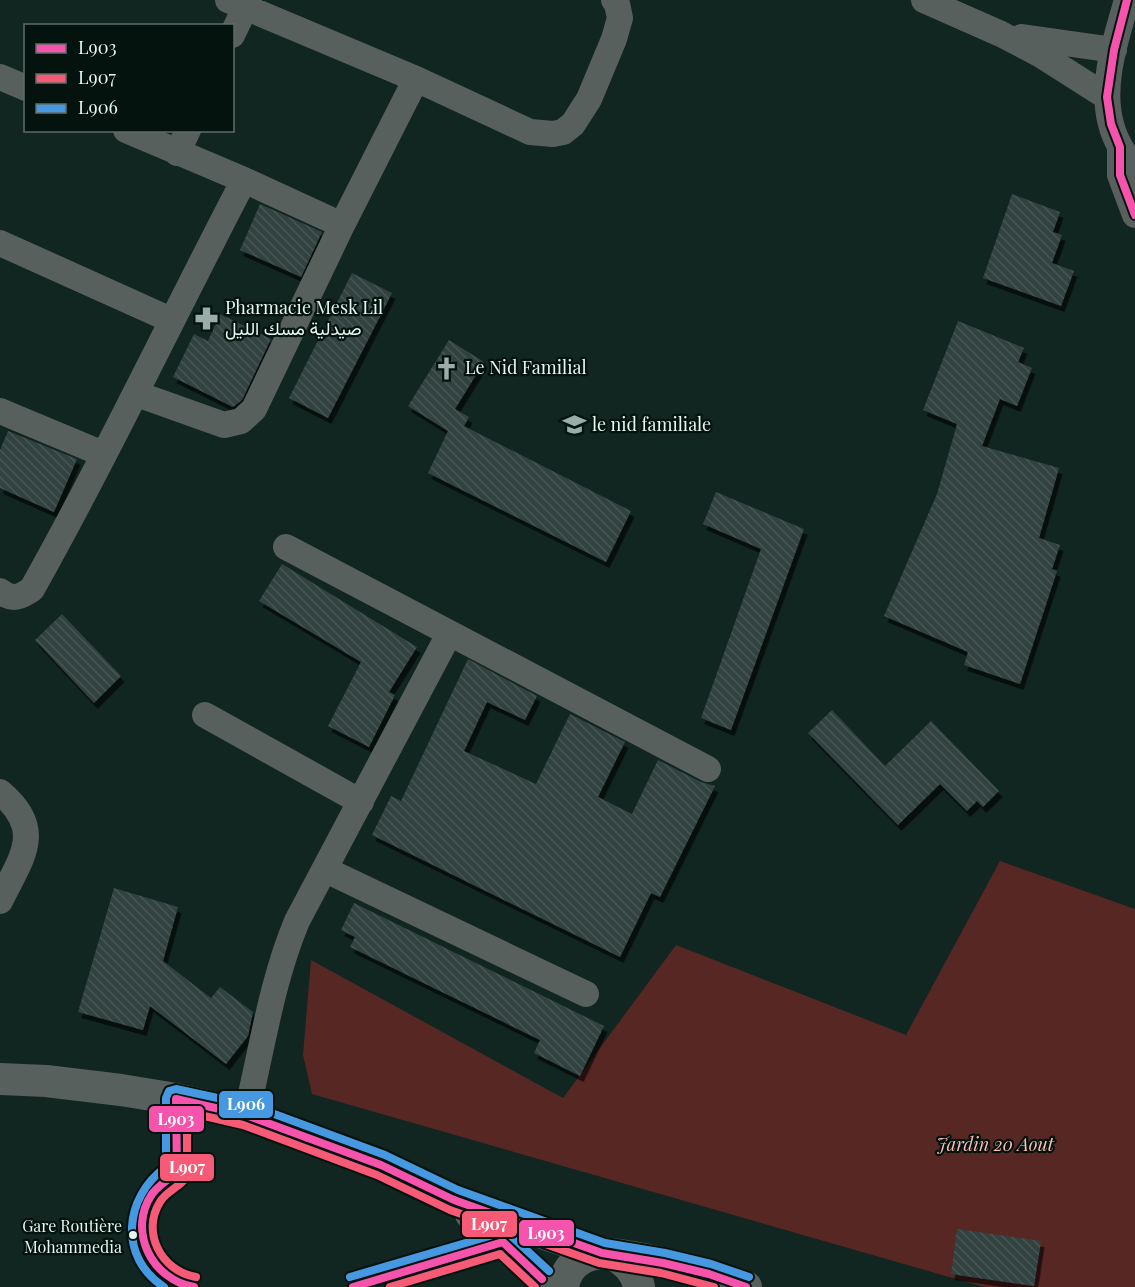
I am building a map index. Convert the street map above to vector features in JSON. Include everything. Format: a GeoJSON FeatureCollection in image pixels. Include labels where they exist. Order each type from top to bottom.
{"type":"FeatureCollection","features":[{"type":"Feature","properties":{"kind":"street"},"geometry":{"type":"LineString","coordinates":[[234,28],[241,2],[530,132],[553,134],[563,132],[573,124],[589,99],[614,39],[620,18],[618,4],[614,0]]}},
{"type":"Feature","properties":{"kind":"street"},"geometry":{"type":"LineString","coordinates":[[924,0],[1001,34],[1041,55],[1107,97]]}},
{"type":"Feature","properties":{"kind":"street"},"geometry":{"type":"LineString","coordinates":[[1126,0],[1114,50],[1107,97],[1111,124],[1120,147],[1135,169]]}},
{"type":"Feature","properties":{"kind":"street"},"geometry":{"type":"LineString","coordinates":[[1001,34],[1114,50]]}},
{"type":"Feature","properties":{"kind":"street"},"geometry":{"type":"LineString","coordinates":[[0,77],[24,87]]}},
{"type":"Feature","properties":{"kind":"street"},"geometry":{"type":"LineString","coordinates":[[137,393],[224,424],[241,421],[254,409],[342,225],[416,80]]}},
{"type":"Feature","properties":{"kind":"street"},"geometry":{"type":"LineString","coordinates":[[135,132],[182,142],[244,180],[342,225]]}},
{"type":"Feature","properties":{"kind":"street"},"geometry":{"type":"LineString","coordinates":[[1120,147],[1120,176],[1135,215]]}},
{"type":"Feature","properties":{"kind":"street"},"geometry":{"type":"LineString","coordinates":[[0,591],[5,596],[15,598],[32,589],[137,393],[171,320],[244,180]]}},
{"type":"Feature","properties":{"kind":"street"},"geometry":{"type":"LineString","coordinates":[[0,243],[171,320]]}},
{"type":"Feature","properties":{"kind":"street"},"geometry":{"type":"LineString","coordinates":[[0,411],[103,454]]}},
{"type":"Feature","properties":{"kind":"street"},"geometry":{"type":"LineString","coordinates":[[286,547],[708,769]]}},
{"type":"Feature","properties":{"kind":"street"},"geometry":{"type":"LineString","coordinates":[[246,1115],[286,947],[297,921],[449,634]]}},
{"type":"Feature","properties":{"kind":"street"},"geometry":{"type":"LineString","coordinates":[[205,716],[361,802]]}},
{"type":"Feature","properties":{"kind":"street"},"geometry":{"type":"LineString","coordinates":[[0,792],[18,812],[26,827],[28,837],[24,852],[0,901]]}},
{"type":"Feature","properties":{"kind":"street"},"geometry":{"type":"LineString","coordinates":[[326,870],[586,994]]}},
{"type":"Feature","properties":{"kind":"street"},"geometry":{"type":"LineString","coordinates":[[0,1079],[46,1081],[121,1090],[176,1099],[246,1115],[381,1165],[454,1200],[548,1236],[609,1254],[709,1274],[746,1287]]}},
{"type":"Feature","properties":{"kind":"street"},"geometry":{"type":"LineString","coordinates":[[454,1200],[551,1287]]}},
{"type":"Feature","properties":{"kind":"street"},"geometry":{"type":"LineString","coordinates":[[563,1287],[567,1274],[578,1261],[585,1256],[609,1254],[626,1262],[634,1272],[639,1287]]}},
{"type":"Feature","properties":{"kind":"green space","name":"Jardin 20 Aout"},"geometry":{"type":"Polygon","coordinates":[[[1000,861],[1135,909],[1135,1287],[984,1287],[312,1094],[303,1055],[311,960],[563,1098],[676,945],[906,1035],[1000,861]]]}},
{"type":"Feature","properties":{"kind":"building"},"geometry":{"type":"Polygon","coordinates":[[[1012,194],[1060,212],[1053,232],[1062,235],[1052,263],[1074,271],[1061,306],[983,278],[1012,194]]]}},
{"type":"Feature","properties":{"kind":"building"},"geometry":{"type":"Polygon","coordinates":[[[260,204],[322,232],[301,277],[240,250],[260,204]]]}},
{"type":"Feature","properties":{"kind":"building"},"geometry":{"type":"Polygon","coordinates":[[[352,273],[392,293],[328,418],[289,398],[352,273]]]}},
{"type":"Feature","properties":{"kind":"building"},"geometry":{"type":"Polygon","coordinates":[[[220,314],[271,339],[242,400],[233,407],[173,377],[194,334],[208,341],[220,314]]]}},
{"type":"Feature","properties":{"kind":"building"},"geometry":{"type":"Polygon","coordinates":[[[958,321],[1024,348],[1018,362],[1032,368],[1017,406],[1000,399],[982,446],[1059,468],[1039,538],[1060,545],[1052,569],[1057,571],[1020,684],[964,665],[968,652],[884,616],[937,494],[957,424],[923,410],[958,321]]]}},
{"type":"Feature","properties":{"kind":"building"},"geometry":{"type":"Polygon","coordinates":[[[449,340],[484,362],[455,409],[469,417],[464,426],[631,511],[606,562],[428,473],[448,431],[408,406],[449,340]]]}},
{"type":"Feature","properties":{"kind":"building"},"geometry":{"type":"Polygon","coordinates":[[[8,431],[77,459],[54,512],[0,488],[0,450],[8,431]]]}},
{"type":"Feature","properties":{"kind":"building"},"geometry":{"type":"Polygon","coordinates":[[[716,492],[804,529],[731,730],[701,718],[761,549],[703,524],[716,492]]]}},
{"type":"Feature","properties":{"kind":"building"},"geometry":{"type":"Polygon","coordinates":[[[282,564],[417,647],[389,692],[395,695],[369,747],[328,726],[361,662],[259,601],[282,564]]]}},
{"type":"Feature","properties":{"kind":"building"},"geometry":{"type":"Polygon","coordinates":[[[62,614],[121,676],[94,703],[35,640],[62,614]]]}},
{"type":"Feature","properties":{"kind":"building"},"geometry":{"type":"Polygon","coordinates":[[[468,659],[537,696],[525,720],[487,702],[464,751],[536,784],[570,714],[625,742],[598,797],[632,814],[658,760],[701,782],[715,786],[660,897],[651,893],[620,957],[372,835],[391,796],[401,801],[468,659]]]}},
{"type":"Feature","properties":{"kind":"building"},"geometry":{"type":"Polygon","coordinates":[[[832,710],[885,766],[931,721],[999,791],[983,807],[977,801],[967,811],[940,784],[898,825],[808,733],[832,710]]]}},
{"type":"Feature","properties":{"kind":"building"},"geometry":{"type":"Polygon","coordinates":[[[114,888],[178,907],[163,961],[211,998],[220,987],[253,1012],[248,1036],[226,1064],[150,1006],[143,1030],[78,1012],[114,888]]]}},
{"type":"Feature","properties":{"kind":"building"},"geometry":{"type":"Polygon","coordinates":[[[354,903],[604,1026],[580,1076],[534,1053],[540,1040],[350,947],[355,937],[341,930],[354,903]]]}},
{"type":"Feature","properties":{"kind":"building"},"geometry":{"type":"Polygon","coordinates":[[[957,1229],[1041,1241],[1034,1286],[951,1274],[957,1229]]]}},
{"type":"Feature","properties":{"kind":"transit line","name":"L903"},"geometry":{"type":"LineString","coordinates":[[1127,0],[1114,50],[1107,97],[1111,124],[1120,147],[1120,175],[1135,215]]}},
{"type":"Feature","properties":{"kind":"transit line","name":"L906"},"geometry":{"type":"LineString","coordinates":[[164,1287],[149,1274],[139,1260],[133,1244],[132,1227],[135,1210],[142,1194],[152,1180],[166,1167],[166,1098],[169,1091],[176,1089],[250,1105],[385,1155],[458,1190],[605,1243],[665,1253],[711,1264],[749,1277]]}},
{"type":"Feature","properties":{"kind":"transit line","name":"L903"},"geometry":{"type":"LineString","coordinates":[[194,1287],[179,1283],[166,1275],[148,1252],[143,1238],[142,1223],[145,1208],[152,1194],[177,1173],[176,1099],[246,1115],[381,1165],[454,1200],[602,1253],[663,1263],[709,1274],[746,1287]]}},
{"type":"Feature","properties":{"kind":"transit line","name":"L907"},"geometry":{"type":"LineString","coordinates":[[196,1277],[173,1267],[164,1259],[154,1237],[153,1226],[160,1202],[187,1176],[187,1112],[243,1125],[377,1175],[450,1210],[599,1263],[661,1273],[714,1287]]}},
{"type":"Feature","properties":{"kind":"transit line","name":"L906"},"geometry":{"type":"LineString","coordinates":[[350,1277],[503,1232],[509,1234],[549,1271]]}},
{"type":"Feature","properties":{"kind":"transit line","name":"L903"},"geometry":{"type":"LineString","coordinates":[[353,1287],[503,1242],[542,1279]]}},
{"type":"Feature","properties":{"kind":"transit line","name":"L907"},"geometry":{"type":"LineString","coordinates":[[390,1287],[500,1254],[535,1287]]}},
{"type":"Feature","properties":{"kind":"place","name":"Pharmacie Mesk Lil صيدلية مسك الليل"},"geometry":{"type":"Point","coordinates":[207,318]}},
{"type":"Feature","properties":{"kind":"place","name":"Le Nid Familial"},"geometry":{"type":"Point","coordinates":[447,368]}},
{"type":"Feature","properties":{"kind":"place","name":"le nid familiale"},"geometry":{"type":"Point","coordinates":[574,425]}},
{"type":"Feature","properties":{"kind":"place","name":"Gare Routière Mohammedia"},"geometry":{"type":"Point","coordinates":[133,1235]}}]}
